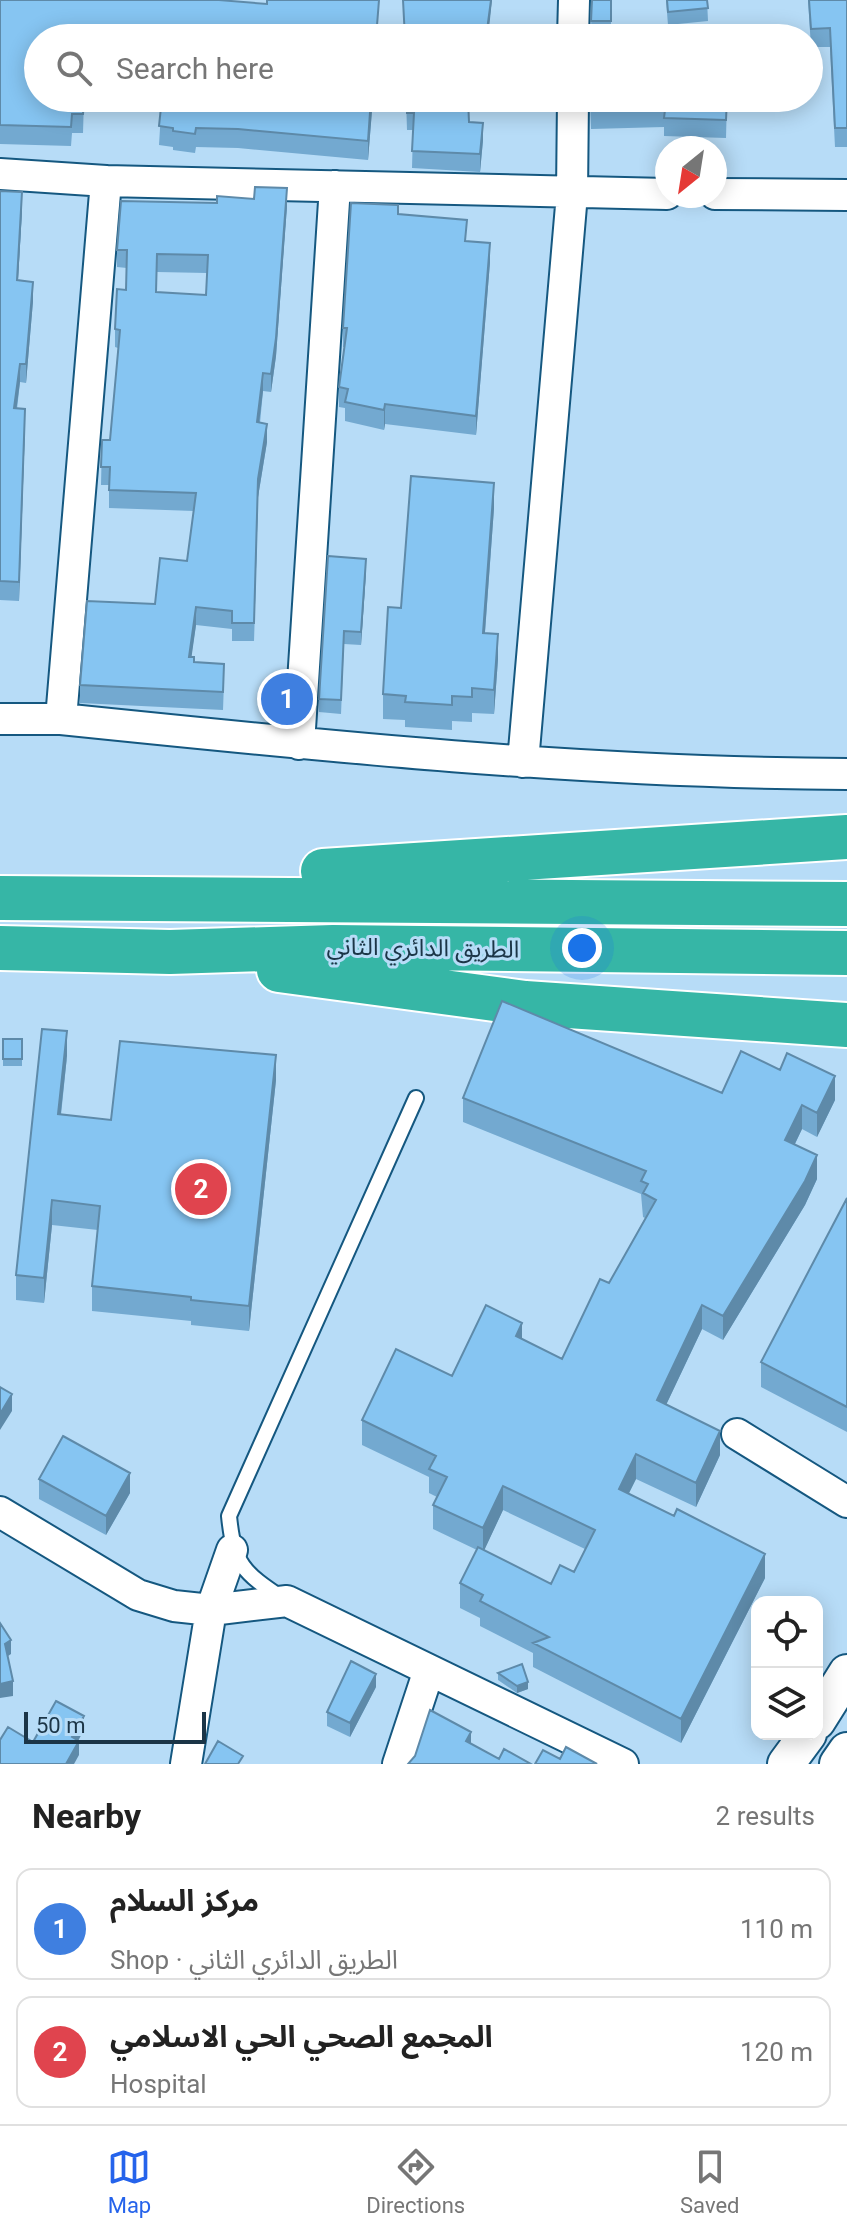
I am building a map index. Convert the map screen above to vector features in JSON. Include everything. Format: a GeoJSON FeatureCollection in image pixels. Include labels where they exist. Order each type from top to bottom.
{"type":"FeatureCollection","features":[{"type":"Feature","properties":{"kind":"highway"},"geometry":{"type":"LineString","coordinates":[[153,897],[288,872],[847,837]]}},
{"type":"Feature","properties":{"kind":"highway","name":"الطريق الدائري الثاني"},"geometry":{"type":"LineString","coordinates":[[0,898],[847,904]]}},
{"type":"Feature","properties":{"kind":"highway","name":"الطريق الدائري الثاني"},"geometry":{"type":"LineString","coordinates":[[0,948],[170,952],[333,947],[847,953]]}},
{"type":"Feature","properties":{"kind":"highway"},"geometry":{"type":"LineString","coordinates":[[170,952],[525,1003],[847,1025]]}},
{"type":"Feature","properties":{"kind":"street"},"geometry":{"type":"LineString","coordinates":[[573,24],[574,0]]}},
{"type":"Feature","properties":{"kind":"street"},"geometry":{"type":"LineString","coordinates":[[523,762],[572,194],[573,112]]}},
{"type":"Feature","properties":{"kind":"street"},"geometry":{"type":"LineString","coordinates":[[0,174],[106,181],[655,194]]}},
{"type":"Feature","properties":{"kind":"street"},"geometry":{"type":"LineString","coordinates":[[61,719],[106,181]]}},
{"type":"Feature","properties":{"kind":"street"},"geometry":{"type":"LineString","coordinates":[[299,744],[335,186]]}},
{"type":"Feature","properties":{"kind":"street"},"geometry":{"type":"LineString","coordinates":[[727,194],[847,195]]}},
{"type":"Feature","properties":{"kind":"street"},"geometry":{"type":"LineString","coordinates":[[0,719],[61,719],[299,744],[523,762],[847,774]]}},
{"type":"Feature","properties":{"kind":"street"},"geometry":{"type":"LineString","coordinates":[[737,1434],[847,1502]]}},
{"type":"Feature","properties":{"kind":"street"},"geometry":{"type":"LineString","coordinates":[[0,1512],[138,1595],[174,1606],[211,1610],[287,1601],[623,1764]]}},
{"type":"Feature","properties":{"kind":"street"},"geometry":{"type":"LineString","coordinates":[[186,1764],[211,1610],[232,1550]]}},
{"type":"Feature","properties":{"kind":"street"},"geometry":{"type":"LineString","coordinates":[[398,1764],[429,1670]]}},
{"type":"Feature","properties":{"kind":"street"},"geometry":{"type":"LineString","coordinates":[[823,1711],[847,1673]]}},
{"type":"Feature","properties":{"kind":"street"},"geometry":{"type":"LineString","coordinates":[[786,1764],[804,1740]]}},
{"type":"Feature","properties":{"kind":"street"},"geometry":{"type":"LineString","coordinates":[[838,1764],[847,1751]]}},
{"type":"Feature","properties":{"kind":"lane"},"geometry":{"type":"LineString","coordinates":[[287,1601],[251,1577],[232,1550],[229,1516],[416,1098]]}},
{"type":"Feature","properties":{"kind":"building"},"geometry":{"type":"Polygon","coordinates":[[[0,0],[219,0],[267,4],[267,0],[379,0],[377,24],[24,24],[24,112],[83,114],[72,114],[71,127],[0,125],[0,0]]]}},
{"type":"Feature","properties":{"kind":"building"},"geometry":{"type":"Polygon","coordinates":[[[403,0],[491,0],[488,24],[404,24],[403,0]]]}},
{"type":"Feature","properties":{"kind":"building"},"geometry":{"type":"Polygon","coordinates":[[[592,0],[611,0],[611,21],[591,21],[592,0]]]}},
{"type":"Feature","properties":{"kind":"building"},"geometry":{"type":"Polygon","coordinates":[[[667,0],[707,0],[708,8],[668,12],[667,0]]]}},
{"type":"Feature","properties":{"kind":"building"},"geometry":{"type":"Polygon","coordinates":[[[809,0],[847,0],[847,128],[835,128],[830,28],[823,28],[823,24],[811,24],[809,0]]]}},
{"type":"Feature","properties":{"kind":"building"},"geometry":{"type":"Polygon","coordinates":[[[160,112],[370,112],[368,141],[238,129],[196,128],[195,134],[159,126],[160,112]]]}},
{"type":"Feature","properties":{"kind":"building"},"geometry":{"type":"Polygon","coordinates":[[[469,112],[469,122],[483,123],[480,154],[412,151],[414,113],[407,113],[469,112]]]}},
{"type":"Feature","properties":{"kind":"building"},"geometry":{"type":"Polygon","coordinates":[[[665,112],[726,112],[726,120],[664,118],[665,112]]]}},
{"type":"Feature","properties":{"kind":"building"},"geometry":{"type":"Polygon","coordinates":[[[255,187],[287,188],[276,338],[271,374],[263,373],[257,422],[267,424],[258,479],[254,623],[232,623],[232,611],[196,607],[189,657],[194,657],[194,662],[224,664],[223,692],[80,685],[87,601],[155,604],[160,558],[187,561],[196,493],[109,490],[110,467],[101,467],[102,440],[110,440],[120,330],[115,329],[117,289],[126,290],[127,250],[117,250],[121,201],[217,203],[217,196],[254,199],[255,187]],[[157,254],[156,292],[206,295],[208,255],[157,254]]]}},
{"type":"Feature","properties":{"kind":"building"},"geometry":{"type":"Polygon","coordinates":[[[0,191],[22,192],[17,280],[33,282],[26,364],[20,364],[14,408],[25,409],[19,582],[0,581],[0,191]]]}},
{"type":"Feature","properties":{"kind":"building"},"geometry":{"type":"Polygon","coordinates":[[[351,203],[398,205],[398,214],[467,220],[465,241],[490,243],[476,416],[385,404],[384,410],[345,402],[348,389],[339,387],[347,328],[343,328],[351,203]]]}},
{"type":"Feature","properties":{"kind":"building"},"geometry":{"type":"Polygon","coordinates":[[[411,476],[494,483],[483,633],[498,634],[494,690],[472,688],[472,697],[452,696],[452,705],[405,702],[406,696],[383,694],[388,607],[401,608],[411,476]]]}},
{"type":"Feature","properties":{"kind":"building"},"geometry":{"type":"Polygon","coordinates":[[[328,556],[366,559],[361,632],[344,631],[341,700],[319,699],[328,556]]]}},
{"type":"Feature","properties":{"kind":"building"},"geometry":{"type":"Polygon","coordinates":[[[502,1001],[722,1093],[741,1051],[780,1070],[787,1053],[835,1076],[817,1113],[802,1105],[785,1140],[817,1155],[805,1181],[723,1316],[702,1305],[657,1400],[720,1431],[696,1483],[636,1454],[619,1489],[674,1516],[677,1509],[765,1554],[681,1719],[533,1643],[549,1637],[480,1601],[483,1595],[460,1583],[478,1547],[551,1584],[560,1565],[574,1572],[595,1530],[503,1486],[483,1528],[433,1505],[447,1477],[429,1469],[436,1456],[362,1420],[396,1349],[452,1376],[486,1305],[522,1323],[516,1336],[562,1359],[600,1279],[609,1283],[656,1200],[643,1193],[648,1184],[641,1181],[646,1171],[463,1098],[502,1001]]]}},
{"type":"Feature","properties":{"kind":"building"},"geometry":{"type":"Polygon","coordinates":[[[42,1029],[67,1031],[58,1114],[111,1120],[120,1041],[276,1055],[249,1306],[92,1286],[100,1206],[52,1200],[44,1278],[16,1275],[42,1029]]]}},
{"type":"Feature","properties":{"kind":"building"},"geometry":{"type":"Polygon","coordinates":[[[3,1039],[22,1039],[22,1059],[3,1059],[3,1039]]]}},
{"type":"Feature","properties":{"kind":"building"},"geometry":{"type":"Polygon","coordinates":[[[847,1198],[847,1407],[761,1362],[847,1198]]]}},
{"type":"Feature","properties":{"kind":"building"},"geometry":{"type":"Polygon","coordinates":[[[0,1387],[12,1394],[0,1414],[0,1387]]]}},
{"type":"Feature","properties":{"kind":"building"},"geometry":{"type":"Polygon","coordinates":[[[63,1436],[130,1473],[106,1516],[39,1479],[63,1436]]]}},
{"type":"Feature","properties":{"kind":"building"},"geometry":{"type":"Polygon","coordinates":[[[0,1623],[11,1640],[5,1644],[13,1681],[0,1684],[0,1623]]]}},
{"type":"Feature","properties":{"kind":"building"},"geometry":{"type":"Polygon","coordinates":[[[351,1661],[376,1674],[350,1723],[327,1712],[351,1661]]]}},
{"type":"Feature","properties":{"kind":"building"},"geometry":{"type":"Polygon","coordinates":[[[522,1664],[528,1682],[517,1686],[498,1673],[522,1664]]]}},
{"type":"Feature","properties":{"kind":"building"},"geometry":{"type":"Polygon","coordinates":[[[56,1701],[84,1716],[72,1737],[79,1741],[66,1764],[0,1764],[0,1740],[8,1727],[33,1742],[56,1701]]]}},
{"type":"Feature","properties":{"kind":"building"},"geometry":{"type":"Polygon","coordinates":[[[430,1710],[471,1732],[466,1741],[499,1759],[504,1749],[531,1764],[408,1764],[415,1756],[430,1710]]]}},
{"type":"Feature","properties":{"kind":"building"},"geometry":{"type":"Polygon","coordinates":[[[218,1741],[243,1756],[238,1764],[205,1764],[218,1741]]]}},
{"type":"Feature","properties":{"kind":"building"},"geometry":{"type":"Polygon","coordinates":[[[566,1747],[597,1764],[535,1764],[543,1750],[560,1759],[566,1747]]]}},
{"type":"Feature","properties":{"kind":"place","name":"مركز السلام"},"geometry":{"type":"Point","coordinates":[287,699]}},
{"type":"Feature","properties":{"kind":"place","name":"المجمع الصحي الحي الاسلامي"},"geometry":{"type":"Point","coordinates":[201,1189]}}]}
